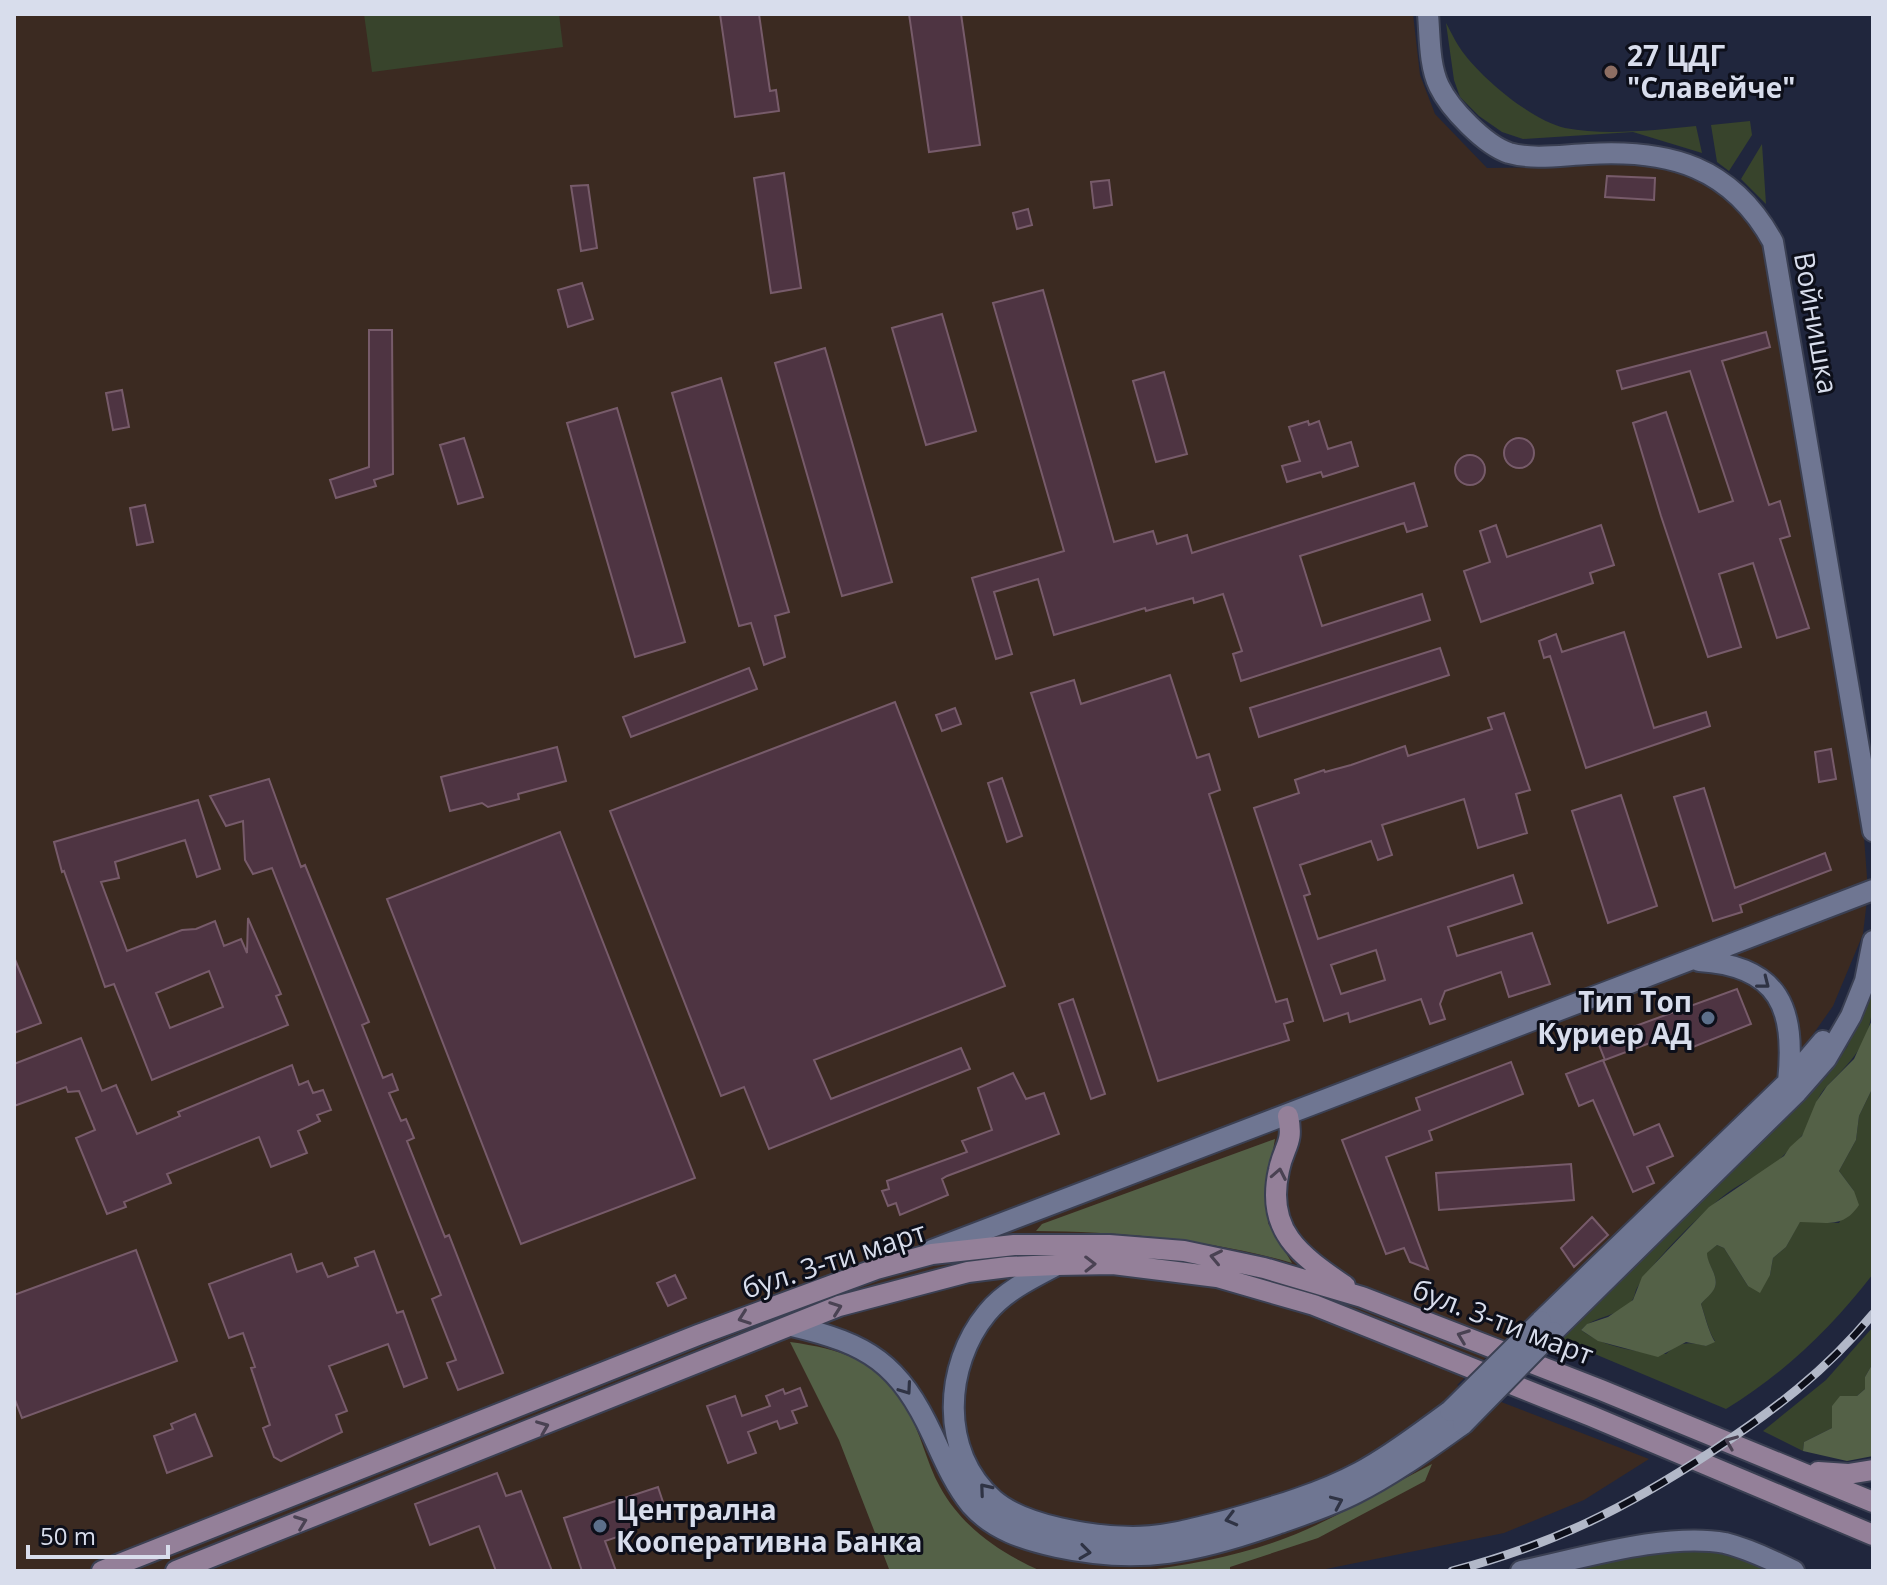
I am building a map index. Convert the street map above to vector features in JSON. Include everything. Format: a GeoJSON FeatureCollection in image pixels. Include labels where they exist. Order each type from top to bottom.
{"type":"FeatureCollection","features":[{"type":"Feature","properties":{"kind":"main road"},"geometry":{"type":"LineString","coordinates":[[1288,1116],[1292,1134],[1279,1169],[1275,1194],[1282,1229],[1305,1258],[1362,1297]]}},
{"type":"Feature","properties":{"kind":"main road","name":"бул. 3-ти март"},"geometry":{"type":"LineString","coordinates":[[102,1571],[698,1335],[900,1262],[932,1254],[1014,1245],[1065,1244],[1184,1251],[1264,1268],[1362,1297],[1803,1471],[1873,1502]]}},
{"type":"Feature","properties":{"kind":"main road","name":"бул. 3-ти март"},"geometry":{"type":"LineString","coordinates":[[176,1571],[839,1306],[925,1281],[981,1270],[1057,1265],[1113,1264],[1217,1277],[1314,1305],[1605,1422],[1873,1535]]}},
{"type":"Feature","properties":{"kind":"main road"},"geometry":{"type":"LineString","coordinates":[[1803,1471],[1848,1474],[1873,1470]]}},
{"type":"Feature","properties":{"kind":"street","name":"Войнишка"},"geometry":{"type":"LineString","coordinates":[[1428,14],[1439,86],[1469,125],[1502,150],[1521,155],[1627,153],[1669,158],[1712,174],[1760,218],[1767,230],[1778,265],[1873,831]]}},
{"type":"Feature","properties":{"kind":"street"},"geometry":{"type":"LineString","coordinates":[[900,1262],[1873,890]]}},
{"type":"Feature","properties":{"kind":"street"},"geometry":{"type":"LineString","coordinates":[[792,1326],[859,1347],[887,1366],[903,1382],[956,1484],[986,1520],[1043,1544],[1094,1554],[1141,1557],[1223,1543],[1357,1493],[1456,1417],[1788,1082],[1831,1030],[1871,951]]}},
{"type":"Feature","properties":{"kind":"street"},"geometry":{"type":"LineString","coordinates":[[1547,1327],[1797,1092],[1826,1059],[1860,998],[1871,951]]}},
{"type":"Feature","properties":{"kind":"street"},"geometry":{"type":"LineString","coordinates":[[1691,961],[1725,962],[1739,967],[1777,994],[1789,1021],[1788,1082]]}},
{"type":"Feature","properties":{"kind":"street"},"geometry":{"type":"LineString","coordinates":[[1057,1265],[1024,1282],[988,1312],[968,1340],[958,1366],[954,1398],[955,1426],[961,1451],[973,1474],[997,1503],[1031,1518],[1093,1534],[1133,1537],[1179,1533],[1319,1490],[1356,1474],[1456,1417]]}},
{"type":"Feature","properties":{"kind":"street"},"geometry":{"type":"LineString","coordinates":[[1521,1571],[1659,1543],[1693,1541],[1724,1543],[1763,1555],[1794,1571]]}},
{"type":"Feature","properties":{"kind":"shaded area"},"geometry":{"type":"Polygon","coordinates":[[[14,14],[1413,14],[1420,75],[1435,114],[1487,168],[1552,167],[1612,160],[1668,166],[1725,190],[1766,245],[1773,277],[1864,837],[1868,891],[1863,934],[1833,1006],[1785,1074],[1457,1385],[1649,1459],[1584,1500],[1504,1533],[1316,1571],[14,1571],[14,14]]]}},
{"type":"Feature","properties":{"kind":"green space"},"geometry":{"type":"Polygon","coordinates":[[[364,14],[559,14],[563,47],[372,72],[364,14]]]}},
{"type":"Feature","properties":{"kind":"green space"},"geometry":{"type":"Polygon","coordinates":[[[1446,23],[1462,51],[1485,76],[1510,99],[1552,124],[1597,132],[1696,126],[1702,153],[1633,132],[1523,139],[1502,132],[1479,116],[1460,97],[1454,80],[1446,23]]]}},
{"type":"Feature","properties":{"kind":"green space"},"geometry":{"type":"Polygon","coordinates":[[[1750,121],[1752,135],[1729,171],[1717,162],[1711,125],[1750,121]]]}},
{"type":"Feature","properties":{"kind":"green space"},"geometry":{"type":"Polygon","coordinates":[[[1762,144],[1766,204],[1741,179],[1762,144]]]}},
{"type":"Feature","properties":{"kind":"green space"},"geometry":{"type":"Polygon","coordinates":[[[1873,991],[1870,1021],[1862,1044],[1820,1095],[1807,1128],[1797,1142],[1776,1163],[1726,1194],[1691,1225],[1653,1265],[1628,1305],[1581,1330],[1611,1345],[1666,1354],[1685,1344],[1706,1346],[1715,1341],[1701,1304],[1716,1283],[1706,1253],[1717,1245],[1724,1248],[1748,1286],[1770,1275],[1773,1258],[1786,1247],[1800,1221],[1839,1223],[1854,1191],[1839,1171],[1856,1140],[1859,1116],[1873,1087],[1873,1274],[1841,1313],[1787,1365],[1726,1409],[1559,1339],[1827,1076],[1847,1047],[1873,991]]]}},
{"type":"Feature","properties":{"kind":"green space"},"geometry":{"type":"Polygon","coordinates":[[[1873,1018],[1873,1087],[1859,1116],[1856,1140],[1839,1171],[1854,1191],[1859,1205],[1853,1213],[1840,1221],[1800,1222],[1786,1247],[1773,1258],[1770,1275],[1760,1293],[1748,1286],[1724,1248],[1717,1245],[1707,1253],[1716,1283],[1701,1304],[1715,1342],[1706,1346],[1686,1342],[1658,1357],[1598,1341],[1581,1330],[1633,1300],[1642,1277],[1709,1207],[1784,1156],[1802,1136],[1816,1102],[1827,1086],[1854,1059],[1873,1018]]]}},
{"type":"Feature","properties":{"kind":"green space"},"geometry":{"type":"Polygon","coordinates":[[[1275,1139],[1267,1185],[1268,1223],[1292,1263],[1229,1248],[1165,1238],[1036,1231],[1042,1224],[1275,1139]]]}},
{"type":"Feature","properties":{"kind":"green space"},"geometry":{"type":"Polygon","coordinates":[[[1873,1327],[1873,1363],[1865,1377],[1865,1389],[1857,1396],[1832,1406],[1832,1428],[1804,1442],[1803,1451],[1763,1431],[1826,1380],[1873,1327]]]}},
{"type":"Feature","properties":{"kind":"green space"},"geometry":{"type":"Polygon","coordinates":[[[790,1342],[842,1353],[883,1378],[911,1417],[935,1477],[959,1514],[997,1547],[1041,1571],[889,1569],[839,1440],[790,1342]]]}},
{"type":"Feature","properties":{"kind":"green space"},"geometry":{"type":"Polygon","coordinates":[[[1873,1363],[1873,1456],[1847,1461],[1803,1451],[1804,1442],[1832,1428],[1832,1406],[1840,1396],[1857,1396],[1865,1389],[1865,1377],[1873,1363]]]}},
{"type":"Feature","properties":{"kind":"green space"},"geometry":{"type":"Polygon","coordinates":[[[1432,1464],[1425,1481],[1318,1538],[1230,1567],[1230,1571],[1140,1571],[1240,1553],[1272,1543],[1334,1517],[1432,1464]]]}},
{"type":"Feature","properties":{"kind":"green space"},"geometry":{"type":"Polygon","coordinates":[[[1660,1550],[1723,1550],[1777,1571],[1560,1571],[1660,1550]]]}},
{"type":"Feature","properties":{"kind":"building"},"geometry":{"type":"Polygon","coordinates":[[[720,14],[759,14],[770,91],[776,90],[779,111],[735,117],[720,14]]]}},
{"type":"Feature","properties":{"kind":"building"},"geometry":{"type":"Polygon","coordinates":[[[909,14],[961,14],[980,145],[929,152],[909,14]]]}},
{"type":"Feature","properties":{"kind":"building"},"geometry":{"type":"Polygon","coordinates":[[[784,173],[801,288],[771,293],[754,178],[784,173]]]}},
{"type":"Feature","properties":{"kind":"building"},"geometry":{"type":"Polygon","coordinates":[[[1607,176],[1655,178],[1654,200],[1605,197],[1607,176]]]}},
{"type":"Feature","properties":{"kind":"building"},"geometry":{"type":"Polygon","coordinates":[[[1109,180],[1112,205],[1094,208],[1091,182],[1109,180]]]}},
{"type":"Feature","properties":{"kind":"building"},"geometry":{"type":"Polygon","coordinates":[[[588,185],[597,248],[581,251],[571,186],[588,185]]]}},
{"type":"Feature","properties":{"kind":"building"},"geometry":{"type":"Polygon","coordinates":[[[1028,209],[1032,225],[1017,229],[1013,213],[1028,209]]]}},
{"type":"Feature","properties":{"kind":"building"},"geometry":{"type":"Polygon","coordinates":[[[582,283],[593,319],[568,327],[558,290],[582,283]]]}},
{"type":"Feature","properties":{"kind":"building"},"geometry":{"type":"Polygon","coordinates":[[[1043,290],[1114,542],[1153,531],[1157,544],[1187,535],[1192,553],[1414,483],[1427,526],[1407,532],[1404,523],[1300,556],[1322,626],[1422,594],[1430,620],[1241,681],[1233,654],[1242,651],[1223,594],[1194,603],[1193,598],[1146,611],[1145,608],[1054,635],[1038,579],[994,592],[1012,654],[996,659],[972,578],[1064,551],[993,303],[1043,290]]]}},
{"type":"Feature","properties":{"kind":"building"},"geometry":{"type":"Polygon","coordinates":[[[942,314],[976,431],[926,445],[892,328],[942,314]]]}},
{"type":"Feature","properties":{"kind":"building"},"geometry":{"type":"Polygon","coordinates":[[[369,330],[392,330],[393,474],[374,480],[376,486],[336,498],[330,480],[369,467],[369,330]]]}},
{"type":"Feature","properties":{"kind":"building"},"geometry":{"type":"Polygon","coordinates":[[[1766,332],[1770,347],[1722,361],[1769,505],[1780,501],[1790,536],[1780,539],[1809,628],[1777,638],[1753,563],[1719,574],[1741,647],[1708,657],[1633,423],[1666,412],[1699,512],[1733,501],[1690,371],[1622,389],[1617,371],[1766,332]]]}},
{"type":"Feature","properties":{"kind":"building"},"geometry":{"type":"Polygon","coordinates":[[[825,348],[892,582],[842,596],[775,363],[825,348]]]}},
{"type":"Feature","properties":{"kind":"building"},"geometry":{"type":"Polygon","coordinates":[[[1164,372],[1187,454],[1156,462],[1133,381],[1164,372]]]}},
{"type":"Feature","properties":{"kind":"building"},"geometry":{"type":"Polygon","coordinates":[[[721,378],[789,612],[775,616],[785,657],[764,665],[751,623],[739,626],[672,393],[721,378]]]}},
{"type":"Feature","properties":{"kind":"building"},"geometry":{"type":"Polygon","coordinates":[[[122,390],[129,427],[113,430],[106,393],[122,390]]]}},
{"type":"Feature","properties":{"kind":"building"},"geometry":{"type":"Polygon","coordinates":[[[617,408],[685,642],[635,657],[567,423],[617,408]]]}},
{"type":"Feature","properties":{"kind":"building"},"geometry":{"type":"Polygon","coordinates":[[[1308,421],[1309,425],[1319,421],[1328,449],[1351,442],[1358,466],[1323,477],[1321,472],[1287,482],[1282,466],[1300,461],[1289,427],[1308,421]]]}},
{"type":"Feature","properties":{"kind":"building"},"geometry":{"type":"Polygon","coordinates":[[[464,438],[483,497],[458,504],[440,445],[464,438]]]}},
{"type":"Feature","properties":{"kind":"building"},"geometry":{"type":"Polygon","coordinates":[[[1519,438],[1530,442],[1534,453],[1530,464],[1519,468],[1508,464],[1504,453],[1508,442],[1519,438]]]}},
{"type":"Feature","properties":{"kind":"building"},"geometry":{"type":"Polygon","coordinates":[[[1470,455],[1481,459],[1485,470],[1481,481],[1470,485],[1459,481],[1455,470],[1459,459],[1470,455]]]}},
{"type":"Feature","properties":{"kind":"building"},"geometry":{"type":"Polygon","coordinates":[[[145,505],[153,542],[137,545],[130,508],[145,505]]]}},
{"type":"Feature","properties":{"kind":"building"},"geometry":{"type":"Polygon","coordinates":[[[1496,525],[1507,557],[1601,525],[1614,565],[1590,573],[1593,583],[1481,622],[1464,571],[1490,562],[1480,531],[1496,525]]]}},
{"type":"Feature","properties":{"kind":"building"},"geometry":{"type":"Polygon","coordinates":[[[1624,632],[1654,728],[1706,712],[1710,726],[1586,768],[1550,656],[1544,658],[1539,641],[1556,634],[1562,652],[1624,632]]]}},
{"type":"Feature","properties":{"kind":"building"},"geometry":{"type":"Polygon","coordinates":[[[1440,648],[1449,675],[1259,737],[1250,708],[1440,648]]]}},
{"type":"Feature","properties":{"kind":"building"},"geometry":{"type":"Polygon","coordinates":[[[749,668],[757,689],[631,737],[623,717],[749,668]]]}},
{"type":"Feature","properties":{"kind":"building"},"geometry":{"type":"Polygon","coordinates":[[[1170,675],[1197,758],[1209,754],[1220,790],[1209,794],[1276,1002],[1287,999],[1293,1021],[1284,1024],[1289,1040],[1158,1081],[1031,693],[1074,680],[1081,704],[1170,675]]]}},
{"type":"Feature","properties":{"kind":"building"},"geometry":{"type":"Polygon","coordinates":[[[895,702],[1005,986],[814,1060],[831,1099],[961,1048],[970,1069],[769,1149],[744,1087],[721,1096],[610,811],[895,702]]]}},
{"type":"Feature","properties":{"kind":"building"},"geometry":{"type":"Polygon","coordinates":[[[955,708],[961,724],[942,731],[936,715],[955,708]]]}},
{"type":"Feature","properties":{"kind":"building"},"geometry":{"type":"Polygon","coordinates":[[[1504,713],[1530,790],[1516,794],[1527,833],[1478,848],[1464,799],[1382,825],[1392,855],[1378,860],[1371,841],[1300,865],[1310,894],[1304,896],[1318,939],[1513,875],[1522,903],[1448,927],[1457,956],[1532,933],[1550,984],[1509,997],[1501,972],[1445,991],[1440,1004],[1445,1019],[1430,1024],[1421,999],[1350,1022],[1348,1013],[1324,1021],[1254,808],[1299,793],[1295,780],[1324,770],[1351,765],[1405,746],[1408,756],[1492,729],[1488,718],[1504,713]],[[1376,950],[1331,965],[1341,994],[1385,980],[1376,950]]]}},
{"type":"Feature","properties":{"kind":"building"},"geometry":{"type":"Polygon","coordinates":[[[557,747],[566,781],[518,794],[519,799],[488,807],[482,803],[450,811],[441,777],[557,747]]]}},
{"type":"Feature","properties":{"kind":"building"},"geometry":{"type":"Polygon","coordinates":[[[1831,749],[1836,779],[1819,782],[1815,752],[1831,749]]]}},
{"type":"Feature","properties":{"kind":"building"},"geometry":{"type":"Polygon","coordinates":[[[1002,778],[1022,836],[1007,842],[988,783],[1002,778]]]}},
{"type":"Feature","properties":{"kind":"building"},"geometry":{"type":"Polygon","coordinates":[[[269,779],[301,867],[305,865],[369,1022],[362,1025],[383,1078],[392,1074],[398,1090],[389,1093],[401,1121],[406,1119],[414,1138],[407,1141],[445,1237],[449,1235],[503,1373],[458,1390],[447,1363],[456,1360],[432,1299],[441,1295],[272,868],[253,874],[245,860],[243,821],[226,826],[210,796],[269,779]]]}},
{"type":"Feature","properties":{"kind":"building"},"geometry":{"type":"Polygon","coordinates":[[[1704,788],[1735,888],[1825,853],[1831,870],[1740,905],[1742,912],[1713,921],[1674,797],[1704,788]]]}},
{"type":"Feature","properties":{"kind":"building"},"geometry":{"type":"Polygon","coordinates":[[[1621,795],[1657,906],[1608,923],[1572,811],[1621,795]]]}},
{"type":"Feature","properties":{"kind":"building"},"geometry":{"type":"Polygon","coordinates":[[[198,800],[220,869],[197,877],[185,840],[115,862],[119,878],[101,882],[127,951],[215,921],[224,946],[241,939],[247,953],[248,918],[281,994],[276,996],[288,1025],[152,1080],[114,984],[105,987],[62,872],[54,842],[198,800]],[[209,971],[156,993],[170,1028],[223,1007],[209,971]]]}},
{"type":"Feature","properties":{"kind":"building"},"geometry":{"type":"Polygon","coordinates":[[[560,832],[695,1178],[521,1244],[387,899],[560,832]]]}},
{"type":"Feature","properties":{"kind":"building"},"geometry":{"type":"Polygon","coordinates":[[[14,957],[41,1023],[14,1033],[14,957]]]}},
{"type":"Feature","properties":{"kind":"building"},"geometry":{"type":"Polygon","coordinates":[[[1737,989],[1751,1024],[1688,1049],[1685,1043],[1676,1047],[1671,1035],[1605,1060],[1597,1040],[1737,989]]]}},
{"type":"Feature","properties":{"kind":"building"},"geometry":{"type":"Polygon","coordinates":[[[1073,999],[1105,1094],[1091,1099],[1059,1004],[1073,999]]]}},
{"type":"Feature","properties":{"kind":"building"},"geometry":{"type":"Polygon","coordinates":[[[81,1038],[102,1091],[116,1085],[137,1134],[180,1116],[178,1112],[292,1065],[299,1085],[308,1081],[313,1093],[323,1090],[331,1110],[317,1115],[320,1121],[298,1131],[307,1153],[271,1167],[259,1137],[167,1174],[171,1183],[124,1202],[126,1207],[107,1214],[76,1138],[95,1130],[79,1091],[68,1092],[66,1087],[14,1106],[14,1064],[81,1038]]]}},
{"type":"Feature","properties":{"kind":"building"},"geometry":{"type":"Polygon","coordinates":[[[1603,1060],[1634,1135],[1659,1124],[1673,1156],[1647,1167],[1654,1183],[1633,1192],[1593,1100],[1579,1106],[1566,1074],[1603,1060]]]}},
{"type":"Feature","properties":{"kind":"building"},"geometry":{"type":"Polygon","coordinates":[[[1511,1062],[1523,1094],[1429,1131],[1432,1140],[1386,1157],[1428,1269],[1410,1262],[1404,1248],[1386,1254],[1342,1140],[1420,1110],[1416,1098],[1511,1062]]]}},
{"type":"Feature","properties":{"kind":"building"},"geometry":{"type":"Polygon","coordinates":[[[1013,1073],[1026,1099],[1044,1093],[1059,1134],[947,1176],[942,1179],[948,1195],[900,1215],[896,1203],[888,1206],[882,1191],[889,1189],[887,1181],[967,1152],[962,1141],[992,1130],[978,1088],[1013,1073]]]}},
{"type":"Feature","properties":{"kind":"building"},"geometry":{"type":"Polygon","coordinates":[[[1571,1164],[1574,1200],[1439,1210],[1436,1173],[1571,1164]]]}},
{"type":"Feature","properties":{"kind":"building"},"geometry":{"type":"Polygon","coordinates":[[[1592,1217],[1608,1235],[1574,1267],[1561,1248],[1592,1217]]]}},
{"type":"Feature","properties":{"kind":"building"},"geometry":{"type":"Polygon","coordinates":[[[136,1250],[177,1361],[22,1418],[14,1397],[14,1295],[136,1250]]]}},
{"type":"Feature","properties":{"kind":"building"},"geometry":{"type":"Polygon","coordinates":[[[374,1251],[397,1313],[403,1311],[427,1378],[404,1387],[388,1344],[329,1366],[347,1411],[336,1415],[342,1432],[281,1461],[274,1457],[263,1428],[270,1425],[243,1333],[229,1338],[209,1284],[291,1254],[297,1272],[322,1263],[328,1277],[358,1266],[355,1258],[374,1251]]]}},
{"type":"Feature","properties":{"kind":"building"},"geometry":{"type":"Polygon","coordinates":[[[675,1275],[686,1298],[668,1306],[657,1283],[675,1275]]]}},
{"type":"Feature","properties":{"kind":"building"},"geometry":{"type":"Polygon","coordinates":[[[800,1388],[807,1406],[792,1411],[797,1423],[780,1429],[777,1421],[748,1432],[756,1453],[728,1463],[707,1406],[735,1396],[742,1416],[770,1406],[766,1396],[783,1389],[785,1394],[800,1388]]]}},
{"type":"Feature","properties":{"kind":"building"},"geometry":{"type":"Polygon","coordinates":[[[195,1414],[212,1456],[167,1473],[154,1436],[173,1429],[171,1424],[195,1414]]]}},
{"type":"Feature","properties":{"kind":"building"},"geometry":{"type":"Polygon","coordinates":[[[497,1473],[506,1496],[521,1491],[552,1571],[496,1571],[479,1526],[430,1545],[415,1504],[497,1473]]]}},
{"type":"Feature","properties":{"kind":"building"},"geometry":{"type":"Polygon","coordinates":[[[658,1487],[666,1511],[631,1522],[635,1531],[605,1541],[616,1571],[582,1571],[564,1518],[658,1487]]]}},
{"type":"Feature","properties":{"kind":"railway"},"geometry":{"type":"LineString","coordinates":[[1452,1571],[1555,1537],[1649,1491],[1711,1452],[1798,1389],[1873,1314]]}},
{"type":"Feature","properties":{"kind":"place","name":"27 ЦДГ \"Славейче\""},"geometry":{"type":"Point","coordinates":[1611,72]}},
{"type":"Feature","properties":{"kind":"place","name":"Тип Топ Куриер АД"},"geometry":{"type":"Point","coordinates":[1708,1018]}},
{"type":"Feature","properties":{"kind":"place","name":"Централна Кооперативна Банка"},"geometry":{"type":"Point","coordinates":[600,1526]}}]}
